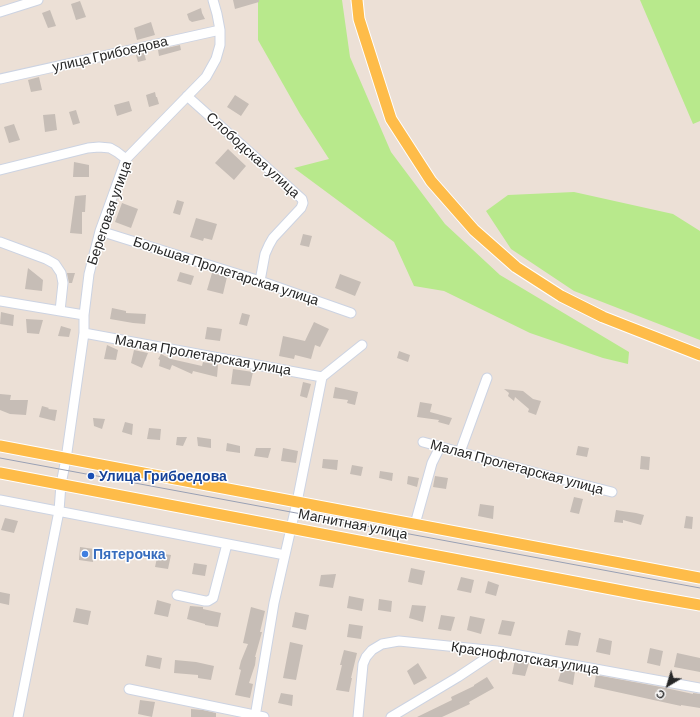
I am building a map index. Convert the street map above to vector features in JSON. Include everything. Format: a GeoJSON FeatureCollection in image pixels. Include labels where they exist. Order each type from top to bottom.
{"type":"FeatureCollection","features":[{"type":"Feature","properties":{"kind":"main road"},"geometry":{"type":"LineString","coordinates":[[357,0],[359,19],[391,119],[431,181],[474,230],[516,267],[560,296],[603,317],[700,355]]}},
{"type":"Feature","properties":{"kind":"main road","name":"Магнитная улица"},"geometry":{"type":"LineString","coordinates":[[0,446],[700,578]]}},
{"type":"Feature","properties":{"kind":"main road","name":"Магнитная улица"},"geometry":{"type":"LineString","coordinates":[[0,473],[700,605]]}},
{"type":"Feature","properties":{"kind":"street"},"geometry":{"type":"LineString","coordinates":[[0,12],[38,0]]}},
{"type":"Feature","properties":{"kind":"street","name":"Береговая улица"},"geometry":{"type":"LineString","coordinates":[[18,717],[58,511],[84,333],[84,315],[89,274],[100,231],[126,159],[206,77],[216,59],[220,45],[220,30],[213,0]]}},
{"type":"Feature","properties":{"kind":"street","name":"улица Грибоедова"},"geometry":{"type":"LineString","coordinates":[[0,79],[220,30]]}},
{"type":"Feature","properties":{"kind":"street","name":"Слободская улица"},"geometry":{"type":"LineString","coordinates":[[187,96],[302,198],[301,208],[273,238],[269,245],[265,254],[260,281]]}},
{"type":"Feature","properties":{"kind":"street"},"geometry":{"type":"LineString","coordinates":[[0,170],[88,148],[99,147],[110,148],[126,159]]}},
{"type":"Feature","properties":{"kind":"street","name":"Большая Пролетарская улица"},"geometry":{"type":"LineString","coordinates":[[100,231],[260,281],[351,313]]}},
{"type":"Feature","properties":{"kind":"street"},"geometry":{"type":"LineString","coordinates":[[0,242],[46,259],[55,264],[61,273],[62,283],[60,311]]}},
{"type":"Feature","properties":{"kind":"street"},"geometry":{"type":"LineString","coordinates":[[0,301],[84,315]]}},
{"type":"Feature","properties":{"kind":"street","name":"Малая Пролетарская улица"},"geometry":{"type":"LineString","coordinates":[[84,333],[322,377]]}},
{"type":"Feature","properties":{"kind":"street"},"geometry":{"type":"LineString","coordinates":[[129,689],[258,716],[274,603],[297,502],[322,377],[362,345]]}},
{"type":"Feature","properties":{"kind":"street"},"geometry":{"type":"LineString","coordinates":[[460,452],[487,378]]}},
{"type":"Feature","properties":{"kind":"street","name":"Малая Пролетарская улица"},"geometry":{"type":"LineString","coordinates":[[423,442],[612,492]]}},
{"type":"Feature","properties":{"kind":"street"},"geometry":{"type":"LineString","coordinates":[[415,524],[432,463],[440,446]]}},
{"type":"Feature","properties":{"kind":"street"},"geometry":{"type":"LineString","coordinates":[[0,500],[285,555]]}},
{"type":"Feature","properties":{"kind":"street"},"geometry":{"type":"LineString","coordinates":[[177,595],[205,601],[213,598],[227,544]]}},
{"type":"Feature","properties":{"kind":"street","name":"Краснофлотская улица"},"geometry":{"type":"LineString","coordinates":[[358,717],[363,664],[366,657],[372,650],[382,644],[399,641],[497,651],[700,688]]}},
{"type":"Feature","properties":{"kind":"street"},"geometry":{"type":"LineString","coordinates":[[391,717],[458,677],[497,651]]}},
{"type":"Feature","properties":{"kind":"green space"},"geometry":{"type":"Polygon","coordinates":[[[258,0],[342,0],[350,57],[391,152],[445,224],[500,275],[629,352],[628,364],[603,358],[530,333],[444,291],[414,286],[394,242],[294,168],[329,159],[300,114],[258,40],[258,0]]]}},
{"type":"Feature","properties":{"kind":"green space"},"geometry":{"type":"Polygon","coordinates":[[[640,0],[700,0],[700,121],[693,124],[640,0]]]}},
{"type":"Feature","properties":{"kind":"green space"},"geometry":{"type":"Polygon","coordinates":[[[574,192],[673,214],[700,231],[700,340],[574,291],[511,249],[486,211],[508,195],[574,192]]]}},
{"type":"Feature","properties":{"kind":"building"},"geometry":{"type":"Polygon","coordinates":[[[233,0],[259,0],[259,2],[235,9],[233,0]]]}},
{"type":"Feature","properties":{"kind":"building"},"geometry":{"type":"Polygon","coordinates":[[[80,1],[86,17],[76,20],[71,4],[80,1]]]}},
{"type":"Feature","properties":{"kind":"building"},"geometry":{"type":"Polygon","coordinates":[[[201,8],[205,19],[192,22],[189,20],[187,14],[201,8]]]}},
{"type":"Feature","properties":{"kind":"building"},"geometry":{"type":"Polygon","coordinates":[[[50,10],[56,26],[48,28],[42,13],[50,10]]]}},
{"type":"Feature","properties":{"kind":"building"},"geometry":{"type":"Polygon","coordinates":[[[151,22],[155,35],[137,40],[134,28],[151,22]]]}},
{"type":"Feature","properties":{"kind":"building"},"geometry":{"type":"Polygon","coordinates":[[[180,45],[181,50],[159,56],[158,50],[180,45]]]}},
{"type":"Feature","properties":{"kind":"building"},"geometry":{"type":"Polygon","coordinates":[[[144,53],[146,60],[138,62],[136,55],[144,53]]]}},
{"type":"Feature","properties":{"kind":"building"},"geometry":{"type":"Polygon","coordinates":[[[39,77],[42,90],[31,92],[28,80],[39,77]]]}},
{"type":"Feature","properties":{"kind":"building"},"geometry":{"type":"Polygon","coordinates":[[[155,92],[159,104],[149,107],[146,95],[155,92]]]}},
{"type":"Feature","properties":{"kind":"building"},"geometry":{"type":"Polygon","coordinates":[[[235,95],[249,104],[241,116],[227,107],[235,95]]]}},
{"type":"Feature","properties":{"kind":"building"},"geometry":{"type":"Polygon","coordinates":[[[129,101],[132,111],[117,116],[114,105],[129,101]]]}},
{"type":"Feature","properties":{"kind":"building"},"geometry":{"type":"Polygon","coordinates":[[[76,110],[80,123],[73,125],[69,112],[76,110]]]}},
{"type":"Feature","properties":{"kind":"building"},"geometry":{"type":"Polygon","coordinates":[[[55,114],[57,130],[45,132],[43,115],[55,114]]]}},
{"type":"Feature","properties":{"kind":"building"},"geometry":{"type":"Polygon","coordinates":[[[14,124],[20,140],[9,143],[4,127],[14,124]]]}},
{"type":"Feature","properties":{"kind":"building"},"geometry":{"type":"Polygon","coordinates":[[[228,149],[246,166],[234,180],[215,163],[228,149]]]}},
{"type":"Feature","properties":{"kind":"building"},"geometry":{"type":"Polygon","coordinates":[[[74,162],[89,165],[89,177],[73,177],[74,162]]]}},
{"type":"Feature","properties":{"kind":"building"},"geometry":{"type":"Polygon","coordinates":[[[86,195],[85,212],[82,212],[82,234],[70,233],[75,196],[86,195]]]}},
{"type":"Feature","properties":{"kind":"building"},"geometry":{"type":"Polygon","coordinates":[[[177,200],[184,202],[180,215],[173,213],[177,200]]]}},
{"type":"Feature","properties":{"kind":"building"},"geometry":{"type":"Polygon","coordinates":[[[122,203],[138,209],[131,228],[115,222],[122,203]]]}},
{"type":"Feature","properties":{"kind":"building"},"geometry":{"type":"Polygon","coordinates":[[[196,218],[217,224],[212,240],[204,238],[203,241],[190,237],[196,218]]]}},
{"type":"Feature","properties":{"kind":"building"},"geometry":{"type":"Polygon","coordinates":[[[303,234],[312,236],[309,247],[300,245],[303,234]]]}},
{"type":"Feature","properties":{"kind":"building"},"geometry":{"type":"Polygon","coordinates":[[[28,268],[43,280],[42,291],[25,289],[28,268]]]}},
{"type":"Feature","properties":{"kind":"building"},"geometry":{"type":"Polygon","coordinates":[[[180,272],[194,276],[191,285],[177,281],[180,272]]]}},
{"type":"Feature","properties":{"kind":"building"},"geometry":{"type":"Polygon","coordinates":[[[67,273],[75,273],[72,283],[69,283],[67,273]]]}},
{"type":"Feature","properties":{"kind":"building"},"geometry":{"type":"Polygon","coordinates":[[[212,273],[227,277],[223,294],[207,290],[212,273]]]}},
{"type":"Feature","properties":{"kind":"building"},"geometry":{"type":"Polygon","coordinates":[[[340,274],[361,282],[355,296],[335,288],[340,274]]]}},
{"type":"Feature","properties":{"kind":"building"},"geometry":{"type":"Polygon","coordinates":[[[112,308],[126,311],[126,313],[146,314],[145,324],[110,319],[112,308]]]}},
{"type":"Feature","properties":{"kind":"building"},"geometry":{"type":"Polygon","coordinates":[[[1,312],[14,315],[13,326],[0,324],[1,312]]]}},
{"type":"Feature","properties":{"kind":"building"},"geometry":{"type":"Polygon","coordinates":[[[242,313],[250,315],[247,326],[239,324],[242,313]]]}},
{"type":"Feature","properties":{"kind":"building"},"geometry":{"type":"Polygon","coordinates":[[[26,319],[43,320],[39,334],[27,333],[26,319]]]}},
{"type":"Feature","properties":{"kind":"building"},"geometry":{"type":"Polygon","coordinates":[[[314,322],[329,329],[320,347],[315,345],[311,359],[295,355],[294,359],[279,356],[283,336],[305,341],[314,322]]]}},
{"type":"Feature","properties":{"kind":"building"},"geometry":{"type":"Polygon","coordinates":[[[61,326],[71,329],[69,337],[58,336],[61,326]]]}},
{"type":"Feature","properties":{"kind":"building"},"geometry":{"type":"Polygon","coordinates":[[[207,327],[222,329],[220,341],[205,339],[207,327]]]}},
{"type":"Feature","properties":{"kind":"building"},"geometry":{"type":"Polygon","coordinates":[[[107,345],[118,350],[116,360],[104,359],[107,345]]]}},
{"type":"Feature","properties":{"kind":"building"},"geometry":{"type":"Polygon","coordinates":[[[134,350],[148,353],[142,368],[131,363],[134,350]]]}},
{"type":"Feature","properties":{"kind":"building"},"geometry":{"type":"Polygon","coordinates":[[[399,351],[410,355],[408,362],[397,358],[399,351]]]}},
{"type":"Feature","properties":{"kind":"building"},"geometry":{"type":"Polygon","coordinates":[[[161,354],[171,359],[202,366],[203,362],[218,365],[217,377],[193,371],[192,374],[172,365],[170,370],[159,366],[160,360],[158,359],[161,354]]]}},
{"type":"Feature","properties":{"kind":"building"},"geometry":{"type":"Polygon","coordinates":[[[233,369],[253,372],[250,386],[231,384],[233,369]]]}},
{"type":"Feature","properties":{"kind":"building"},"geometry":{"type":"Polygon","coordinates":[[[303,382],[311,384],[307,398],[300,396],[303,382]]]}},
{"type":"Feature","properties":{"kind":"building"},"geometry":{"type":"Polygon","coordinates":[[[335,387],[358,392],[355,405],[347,403],[348,400],[333,398],[335,387]]]}},
{"type":"Feature","properties":{"kind":"building"},"geometry":{"type":"Polygon","coordinates":[[[504,389],[523,391],[533,399],[541,401],[536,415],[528,412],[529,409],[515,397],[514,401],[508,396],[509,393],[504,389]]]}},
{"type":"Feature","properties":{"kind":"building"},"geometry":{"type":"Polygon","coordinates":[[[0,394],[11,395],[10,400],[28,400],[26,415],[10,414],[0,410],[0,394]]]}},
{"type":"Feature","properties":{"kind":"building"},"geometry":{"type":"Polygon","coordinates":[[[420,402],[432,404],[430,412],[452,418],[449,425],[438,422],[439,420],[417,417],[420,402]]]}},
{"type":"Feature","properties":{"kind":"building"},"geometry":{"type":"Polygon","coordinates":[[[42,406],[49,408],[48,409],[57,410],[55,421],[39,417],[42,406]]]}},
{"type":"Feature","properties":{"kind":"building"},"geometry":{"type":"Polygon","coordinates":[[[93,418],[105,419],[102,429],[94,426],[93,418]]]}},
{"type":"Feature","properties":{"kind":"building"},"geometry":{"type":"Polygon","coordinates":[[[125,422],[133,424],[132,435],[122,432],[125,422]]]}},
{"type":"Feature","properties":{"kind":"building"},"geometry":{"type":"Polygon","coordinates":[[[149,428],[161,429],[160,440],[147,439],[149,428]]]}},
{"type":"Feature","properties":{"kind":"building"},"geometry":{"type":"Polygon","coordinates":[[[177,437],[187,437],[183,446],[176,445],[177,437]]]}},
{"type":"Feature","properties":{"kind":"building"},"geometry":{"type":"Polygon","coordinates":[[[197,437],[211,439],[211,448],[198,446],[197,437]]]}},
{"type":"Feature","properties":{"kind":"building"},"geometry":{"type":"Polygon","coordinates":[[[227,443],[240,446],[240,453],[226,451],[227,443]]]}},
{"type":"Feature","properties":{"kind":"building"},"geometry":{"type":"Polygon","coordinates":[[[578,446],[589,448],[587,457],[576,455],[578,446]]]}},
{"type":"Feature","properties":{"kind":"building"},"geometry":{"type":"Polygon","coordinates":[[[256,448],[271,448],[268,458],[254,456],[256,448]]]}},
{"type":"Feature","properties":{"kind":"building"},"geometry":{"type":"Polygon","coordinates":[[[283,448],[298,451],[296,463],[281,461],[283,448]]]}},
{"type":"Feature","properties":{"kind":"building"},"geometry":{"type":"Polygon","coordinates":[[[641,456],[650,457],[649,470],[640,469],[641,456]]]}},
{"type":"Feature","properties":{"kind":"building"},"geometry":{"type":"Polygon","coordinates":[[[323,459],[338,460],[337,470],[322,468],[323,459]]]}},
{"type":"Feature","properties":{"kind":"building"},"geometry":{"type":"Polygon","coordinates":[[[352,465],[363,467],[361,476],[350,474],[352,465]]]}},
{"type":"Feature","properties":{"kind":"building"},"geometry":{"type":"Polygon","coordinates":[[[380,471],[393,473],[392,481],[379,478],[380,471]]]}},
{"type":"Feature","properties":{"kind":"building"},"geometry":{"type":"Polygon","coordinates":[[[408,476],[419,478],[417,487],[407,484],[408,476]]]}},
{"type":"Feature","properties":{"kind":"building"},"geometry":{"type":"Polygon","coordinates":[[[435,476],[448,478],[446,489],[433,487],[435,476]]]}},
{"type":"Feature","properties":{"kind":"building"},"geometry":{"type":"Polygon","coordinates":[[[574,497],[583,499],[579,514],[570,512],[574,497]]]}},
{"type":"Feature","properties":{"kind":"building"},"geometry":{"type":"Polygon","coordinates":[[[480,504],[494,506],[493,519],[478,516],[480,504]]]}},
{"type":"Feature","properties":{"kind":"building"},"geometry":{"type":"Polygon","coordinates":[[[616,510],[644,515],[641,525],[623,520],[623,523],[614,522],[616,510]]]}},
{"type":"Feature","properties":{"kind":"building"},"geometry":{"type":"Polygon","coordinates":[[[686,516],[693,517],[692,529],[684,528],[686,516]]]}},
{"type":"Feature","properties":{"kind":"building"},"geometry":{"type":"Polygon","coordinates":[[[5,518],[18,521],[14,533],[1,530],[5,518]]]}},
{"type":"Feature","properties":{"kind":"building"},"geometry":{"type":"Polygon","coordinates":[[[80,547],[94,549],[93,562],[79,560],[80,547]]]}},
{"type":"Feature","properties":{"kind":"building"},"geometry":{"type":"Polygon","coordinates":[[[158,553],[171,555],[168,569],[155,567],[158,553]]]}},
{"type":"Feature","properties":{"kind":"building"},"geometry":{"type":"Polygon","coordinates":[[[194,563],[207,565],[205,576],[192,574],[194,563]]]}},
{"type":"Feature","properties":{"kind":"building"},"geometry":{"type":"Polygon","coordinates":[[[411,568],[425,571],[422,585],[408,582],[411,568]]]}},
{"type":"Feature","properties":{"kind":"building"},"geometry":{"type":"Polygon","coordinates":[[[336,574],[333,588],[319,586],[321,575],[336,574]]]}},
{"type":"Feature","properties":{"kind":"building"},"geometry":{"type":"Polygon","coordinates":[[[461,577],[474,580],[471,593],[457,590],[461,577]]]}},
{"type":"Feature","properties":{"kind":"building"},"geometry":{"type":"Polygon","coordinates":[[[488,581],[499,585],[496,596],[485,593],[488,581]]]}},
{"type":"Feature","properties":{"kind":"building"},"geometry":{"type":"Polygon","coordinates":[[[0,592],[10,594],[9,605],[0,603],[0,592]]]}},
{"type":"Feature","properties":{"kind":"building"},"geometry":{"type":"Polygon","coordinates":[[[349,596],[364,599],[362,611],[347,608],[349,596]]]}},
{"type":"Feature","properties":{"kind":"building"},"geometry":{"type":"Polygon","coordinates":[[[379,599],[392,601],[391,612],[378,610],[379,599]]]}},
{"type":"Feature","properties":{"kind":"building"},"geometry":{"type":"Polygon","coordinates":[[[157,600],[171,604],[168,617],[154,614],[157,600]]]}},
{"type":"Feature","properties":{"kind":"building"},"geometry":{"type":"Polygon","coordinates":[[[412,605],[426,606],[423,622],[409,618],[412,605]]]}},
{"type":"Feature","properties":{"kind":"building"},"geometry":{"type":"Polygon","coordinates":[[[190,606],[203,607],[203,609],[221,613],[218,627],[205,625],[187,619],[190,606]]]}},
{"type":"Feature","properties":{"kind":"building"},"geometry":{"type":"Polygon","coordinates":[[[251,607],[265,611],[260,632],[262,632],[255,657],[255,665],[249,683],[253,684],[250,698],[235,695],[241,670],[239,669],[241,661],[248,644],[243,643],[251,607]]]}},
{"type":"Feature","properties":{"kind":"building"},"geometry":{"type":"Polygon","coordinates":[[[76,608],[91,611],[88,625],[73,622],[76,608]]]}},
{"type":"Feature","properties":{"kind":"building"},"geometry":{"type":"Polygon","coordinates":[[[295,612],[309,615],[306,630],[292,627],[295,612]]]}},
{"type":"Feature","properties":{"kind":"building"},"geometry":{"type":"Polygon","coordinates":[[[441,615],[455,617],[451,631],[438,629],[441,615]]]}},
{"type":"Feature","properties":{"kind":"building"},"geometry":{"type":"Polygon","coordinates":[[[470,616],[485,619],[481,634],[467,630],[470,616]]]}},
{"type":"Feature","properties":{"kind":"building"},"geometry":{"type":"Polygon","coordinates":[[[502,620],[515,622],[511,636],[498,634],[502,620]]]}},
{"type":"Feature","properties":{"kind":"building"},"geometry":{"type":"Polygon","coordinates":[[[349,624],[363,626],[361,639],[347,637],[349,624]]]}},
{"type":"Feature","properties":{"kind":"building"},"geometry":{"type":"Polygon","coordinates":[[[568,630],[581,633],[578,646],[565,645],[568,630]]]}},
{"type":"Feature","properties":{"kind":"building"},"geometry":{"type":"Polygon","coordinates":[[[599,638],[612,641],[610,655],[596,652],[599,638]]]}},
{"type":"Feature","properties":{"kind":"building"},"geometry":{"type":"Polygon","coordinates":[[[290,642],[303,645],[296,680],[283,678],[290,642]]]}},
{"type":"Feature","properties":{"kind":"building"},"geometry":{"type":"Polygon","coordinates":[[[650,648],[663,651],[660,666],[647,663],[650,648]]]}},
{"type":"Feature","properties":{"kind":"building"},"geometry":{"type":"Polygon","coordinates":[[[344,650],[357,653],[349,692],[336,690],[344,650]]]}},
{"type":"Feature","properties":{"kind":"building"},"geometry":{"type":"Polygon","coordinates":[[[677,653],[700,658],[700,672],[674,667],[677,653]]]}},
{"type":"Feature","properties":{"kind":"building"},"geometry":{"type":"Polygon","coordinates":[[[147,655],[162,658],[160,669],[145,666],[147,655]]]}},
{"type":"Feature","properties":{"kind":"building"},"geometry":{"type":"Polygon","coordinates":[[[175,660],[196,662],[214,666],[211,680],[198,678],[198,675],[174,673],[175,660]]]}},
{"type":"Feature","properties":{"kind":"building"},"geometry":{"type":"Polygon","coordinates":[[[515,660],[529,663],[525,676],[512,674],[515,660]]]}},
{"type":"Feature","properties":{"kind":"building"},"geometry":{"type":"Polygon","coordinates":[[[418,663],[427,678],[414,685],[407,671],[418,663]]]}},
{"type":"Feature","properties":{"kind":"building"},"geometry":{"type":"Polygon","coordinates":[[[562,669],[575,671],[573,685],[558,681],[562,669]]]}},
{"type":"Feature","properties":{"kind":"building"},"geometry":{"type":"Polygon","coordinates":[[[596,675],[693,694],[700,694],[700,708],[681,706],[594,687],[596,675]]]}},
{"type":"Feature","properties":{"kind":"building"},"geometry":{"type":"Polygon","coordinates":[[[487,677],[494,688],[469,702],[470,704],[442,717],[417,717],[452,700],[451,697],[474,686],[487,677]]]}},
{"type":"Feature","properties":{"kind":"building"},"geometry":{"type":"Polygon","coordinates":[[[281,693],[293,695],[292,706],[278,703],[281,693]]]}},
{"type":"Feature","properties":{"kind":"building"},"geometry":{"type":"Polygon","coordinates":[[[140,700],[155,702],[152,717],[138,714],[140,700]]]}},
{"type":"Feature","properties":{"kind":"building"},"geometry":{"type":"Polygon","coordinates":[[[191,709],[216,713],[216,717],[191,717],[191,709]]]}},
{"type":"Feature","properties":{"kind":"tram line"},"geometry":{"type":"LineString","coordinates":[[0,458],[700,588]]}},
{"type":"Feature","properties":{"kind":"place","name":"Улица Грибоедова"},"geometry":{"type":"Point","coordinates":[91,476]}},
{"type":"Feature","properties":{"kind":"place","name":"Пятерочка"},"geometry":{"type":"Point","coordinates":[85,554]}}]}
